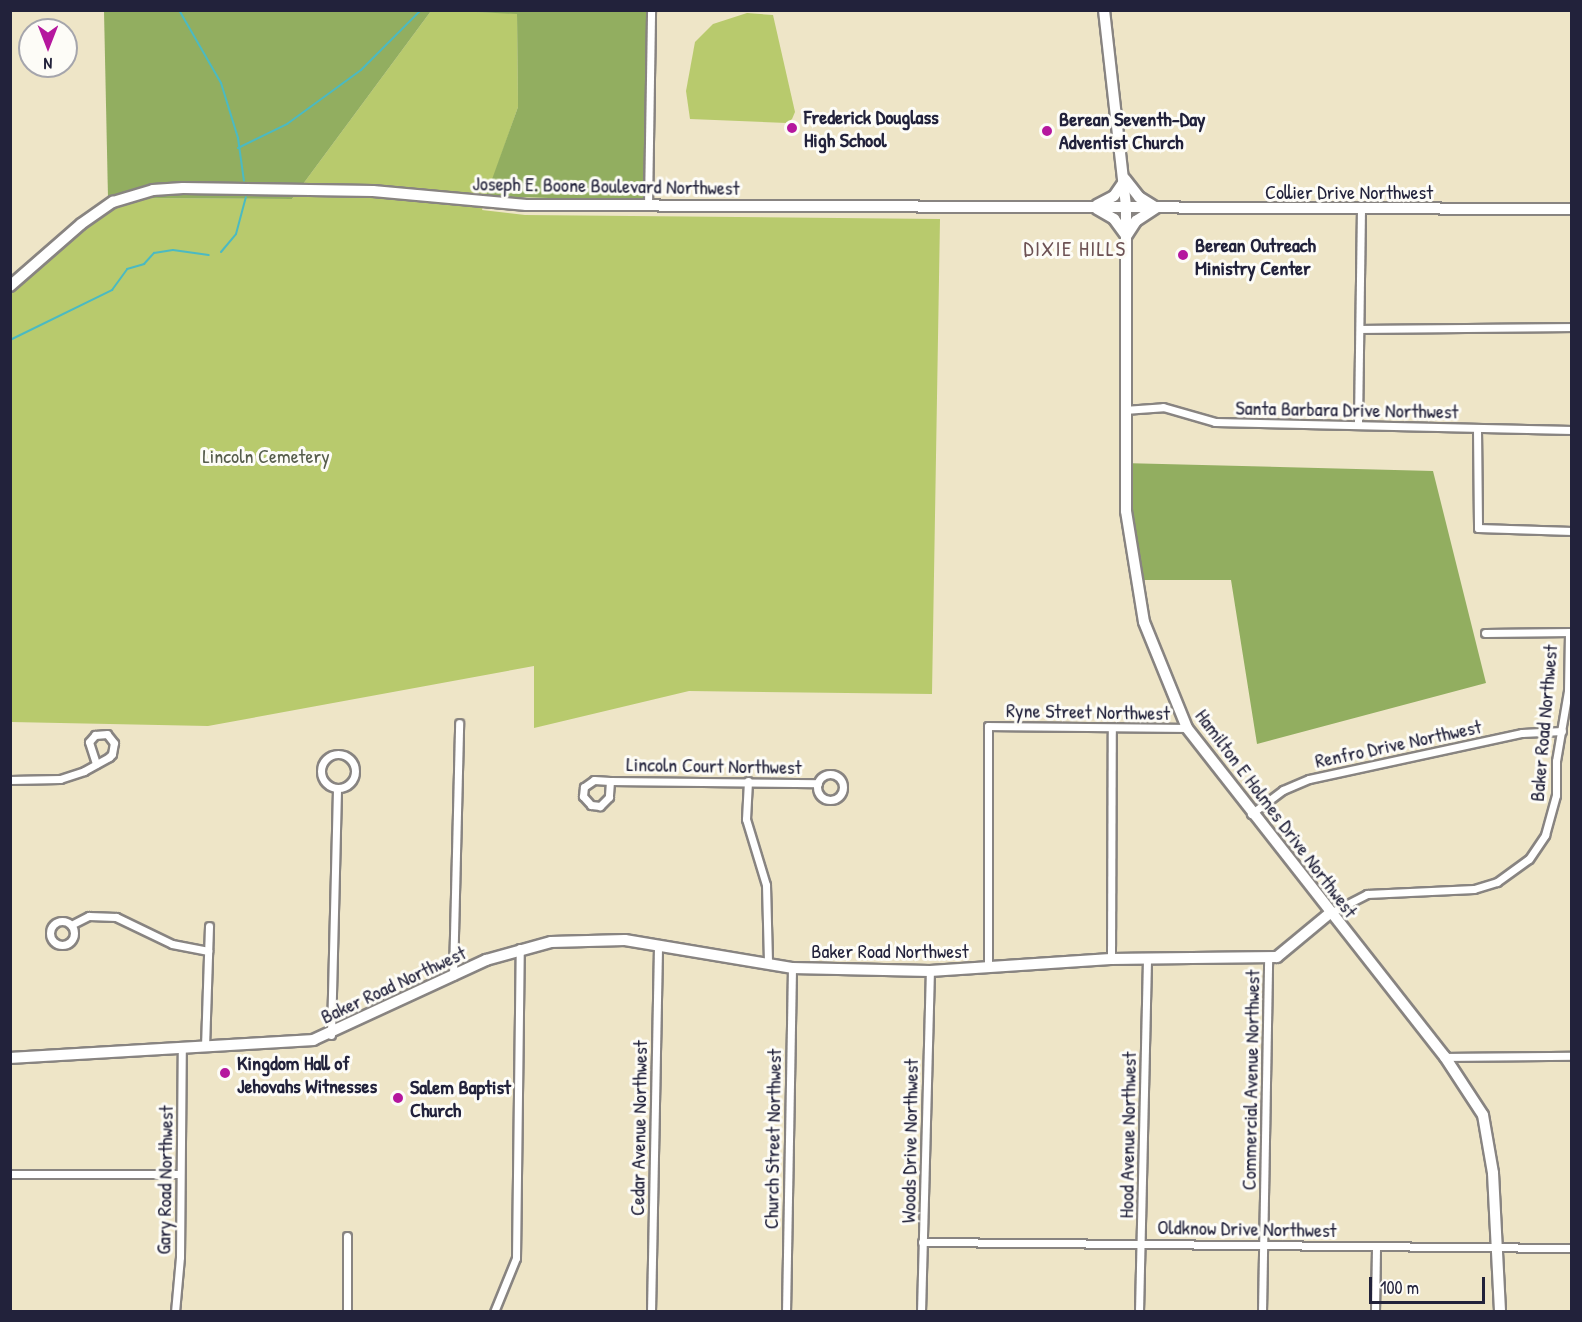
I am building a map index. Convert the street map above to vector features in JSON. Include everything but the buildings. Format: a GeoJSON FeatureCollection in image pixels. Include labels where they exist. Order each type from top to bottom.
{"type":"FeatureCollection","features":[{"type":"Feature","properties":{"kind":"main road","name":"Hamilton E Holmes Drive Northwest"},"geometry":{"type":"LineString","coordinates":[[1104,10],[1125,179],[1126,511],[1135,584],[1155,656],[1187,728],[1251,814],[1445,1057],[1483,1115],[1493,1173],[1500,1311]]}},
{"type":"Feature","properties":{"kind":"main road"},"geometry":{"type":"LineString","coordinates":[[1125,179],[1138,197],[1157,208],[1136,221],[1126,237],[1114,219],[1092,207],[1114,196],[1125,179]]}},
{"type":"Feature","properties":{"kind":"main road","name":"Joseph E. Boone Boulevard Northwest"},"geometry":{"type":"LineString","coordinates":[[10,286],[97,213],[123,198],[153,190],[317,188],[526,205],[1126,207]]}},
{"type":"Feature","properties":{"kind":"main road","name":"Collier Drive Northwest"},"geometry":{"type":"LineString","coordinates":[[1126,207],[1572,209]]}},
{"type":"Feature","properties":{"kind":"main road","name":"Baker Road Northwest"},"geometry":{"type":"LineString","coordinates":[[10,1058],[290,1044],[331,1035],[453,976],[520,948],[588,939],[658,944],[792,968],[930,971],[1111,959],[1277,957],[1330,913]]}},
{"type":"Feature","properties":{"kind":"street"},"geometry":{"type":"LineString","coordinates":[[648,206],[651,10]]}},
{"type":"Feature","properties":{"kind":"street"},"geometry":{"type":"LineString","coordinates":[[1358,423],[1361,209]]}},
{"type":"Feature","properties":{"kind":"street"},"geometry":{"type":"LineString","coordinates":[[1360,329],[1572,327]]}},
{"type":"Feature","properties":{"kind":"street","name":"Santa Barbara Drive Northwest"},"geometry":{"type":"LineString","coordinates":[[1124,410],[1163,407],[1215,422],[1358,423],[1477,429],[1572,430]]}},
{"type":"Feature","properties":{"kind":"street"},"geometry":{"type":"LineString","coordinates":[[1477,429],[1478,528],[1572,531]]}},
{"type":"Feature","properties":{"kind":"street"},"geometry":{"type":"LineString","coordinates":[[1485,633],[1570,632]]}},
{"type":"Feature","properties":{"kind":"street","name":"Baker Road Northwest"},"geometry":{"type":"LineString","coordinates":[[1330,913],[1367,894],[1474,889],[1517,870],[1538,848],[1552,820],[1568,691],[1570,632]]}},
{"type":"Feature","properties":{"kind":"street"},"geometry":{"type":"LineString","coordinates":[[453,976],[459,723]]}},
{"type":"Feature","properties":{"kind":"street","name":"Ryne Street Northwest"},"geometry":{"type":"LineString","coordinates":[[988,967],[988,726],[1187,728]]}},
{"type":"Feature","properties":{"kind":"street"},"geometry":{"type":"LineString","coordinates":[[1111,959],[1112,728]]}},
{"type":"Feature","properties":{"kind":"street","name":"Renfro Drive Northwest"},"geometry":{"type":"LineString","coordinates":[[1251,814],[1283,790],[1309,779],[1522,733],[1562,731]]}},
{"type":"Feature","properties":{"kind":"street"},"geometry":{"type":"LineString","coordinates":[[10,780],[60,779],[96,764],[114,751],[114,743],[107,734],[94,735],[89,742],[96,764]]}},
{"type":"Feature","properties":{"kind":"street"},"geometry":{"type":"LineString","coordinates":[[343,754],[352,760],[355,777],[348,786],[337,788],[326,784],[321,768],[326,758],[343,754]]}},
{"type":"Feature","properties":{"kind":"street","name":"Lincoln Court Northwest"},"geometry":{"type":"LineString","coordinates":[[610,781],[609,797],[604,804],[588,803],[583,791],[587,784],[610,781],[818,783]]}},
{"type":"Feature","properties":{"kind":"street"},"geometry":{"type":"LineString","coordinates":[[748,781],[746,819],[766,885],[768,964]]}},
{"type":"Feature","properties":{"kind":"street"},"geometry":{"type":"LineString","coordinates":[[331,1035],[337,788]]}},
{"type":"Feature","properties":{"kind":"street"},"geometry":{"type":"LineString","coordinates":[[71,925],[89,916],[116,917],[172,944],[208,951]]}},
{"type":"Feature","properties":{"kind":"street"},"geometry":{"type":"LineString","coordinates":[[204,1047],[209,926]]}},
{"type":"Feature","properties":{"kind":"street","name":"Cedar Avenue Northwest"},"geometry":{"type":"LineString","coordinates":[[651,1311],[658,944]]}},
{"type":"Feature","properties":{"kind":"street"},"geometry":{"type":"LineString","coordinates":[[494,1311],[516,1258],[520,948]]}},
{"type":"Feature","properties":{"kind":"street","name":"Commercial Avenue Northwest"},"geometry":{"type":"LineString","coordinates":[[1262,1311],[1269,957]]}},
{"type":"Feature","properties":{"kind":"street","name":"Hood Avenue Northwest"},"geometry":{"type":"LineString","coordinates":[[1139,1311],[1147,958]]}},
{"type":"Feature","properties":{"kind":"street","name":"Church Street Northwest"},"geometry":{"type":"LineString","coordinates":[[786,1311],[792,968]]}},
{"type":"Feature","properties":{"kind":"street","name":"Woods Drive Northwest"},"geometry":{"type":"LineString","coordinates":[[921,1311],[930,971]]}},
{"type":"Feature","properties":{"kind":"street","name":"Gary Road Northwest"},"geometry":{"type":"LineString","coordinates":[[175,1311],[180,1257],[182,1048]]}},
{"type":"Feature","properties":{"kind":"street"},"geometry":{"type":"LineString","coordinates":[[1445,1057],[1572,1056]]}},
{"type":"Feature","properties":{"kind":"street"},"geometry":{"type":"LineString","coordinates":[[10,1174],[180,1174]]}},
{"type":"Feature","properties":{"kind":"street"},"geometry":{"type":"LineString","coordinates":[[347,1236],[347,1311]]}},
{"type":"Feature","properties":{"kind":"street","name":"Oldknow Drive Northwest"},"geometry":{"type":"LineString","coordinates":[[922,1242],[1572,1248]]}},
{"type":"Feature","properties":{"kind":"street"},"geometry":{"type":"LineString","coordinates":[[1375,1311],[1376,1246]]}},
{"type":"Feature","properties":{"kind":"green space"},"geometry":{"type":"Polygon","coordinates":[[[104,11],[431,11],[292,199],[108,198],[104,11]]]}},
{"type":"Feature","properties":{"kind":"green space","name":"Lincoln Cemetery"},"geometry":{"type":"Polygon","coordinates":[[[431,11],[517,13],[518,107],[482,210],[525,215],[940,219],[932,694],[689,691],[534,728],[534,666],[208,726],[11,722],[11,292],[108,198],[292,199],[431,11]]]}},
{"type":"Feature","properties":{"kind":"green space"},"geometry":{"type":"Polygon","coordinates":[[[457,11],[649,11],[646,201],[486,196],[518,107],[517,14],[457,11]]]}},
{"type":"Feature","properties":{"kind":"green space"},"geometry":{"type":"Polygon","coordinates":[[[747,13],[773,15],[795,112],[792,119],[787,123],[690,119],[686,91],[695,42],[713,24],[747,13]]]}},
{"type":"Feature","properties":{"kind":"green space"},"geometry":{"type":"Polygon","coordinates":[[[1122,463],[1433,471],[1486,683],[1257,744],[1231,580],[1140,580],[1122,463]]]}},
{"type":"Feature","properties":{"kind":"waterway"},"geometry":{"type":"LineString","coordinates":[[179,10],[221,83],[238,138],[244,181]]}},
{"type":"Feature","properties":{"kind":"waterway"},"geometry":{"type":"LineString","coordinates":[[238,148],[287,124],[361,70],[421,10]]}},
{"type":"Feature","properties":{"kind":"waterway"},"geometry":{"type":"LineString","coordinates":[[221,252],[236,234],[246,197]]}},
{"type":"Feature","properties":{"kind":"waterway"},"geometry":{"type":"LineString","coordinates":[[10,340],[112,290],[127,269],[144,264],[154,253],[173,250],[209,255]]}},
{"type":"Feature","properties":{"kind":"place","name":"Frederick Douglass High School"},"geometry":{"type":"Point","coordinates":[792,128]}},
{"type":"Feature","properties":{"kind":"place","name":"Berean Seventh-Day Adventist Church"},"geometry":{"type":"Point","coordinates":[1047,131]}},
{"type":"Feature","properties":{"kind":"place","name":"Berean Outreach Ministry Center"},"geometry":{"type":"Point","coordinates":[1183,255]}},
{"type":"Feature","properties":{"kind":"place","name":"Kingdom Hall of Jehovahs Witnesses"},"geometry":{"type":"Point","coordinates":[225,1073]}},
{"type":"Feature","properties":{"kind":"place","name":"Salem Baptist Church"},"geometry":{"type":"Point","coordinates":[398,1098]}},
{"type":"Feature","properties":{"kind":"district","name":"DIXIE HILLS"},"geometry":{"type":"Point","coordinates":[1075,249]}}]}
